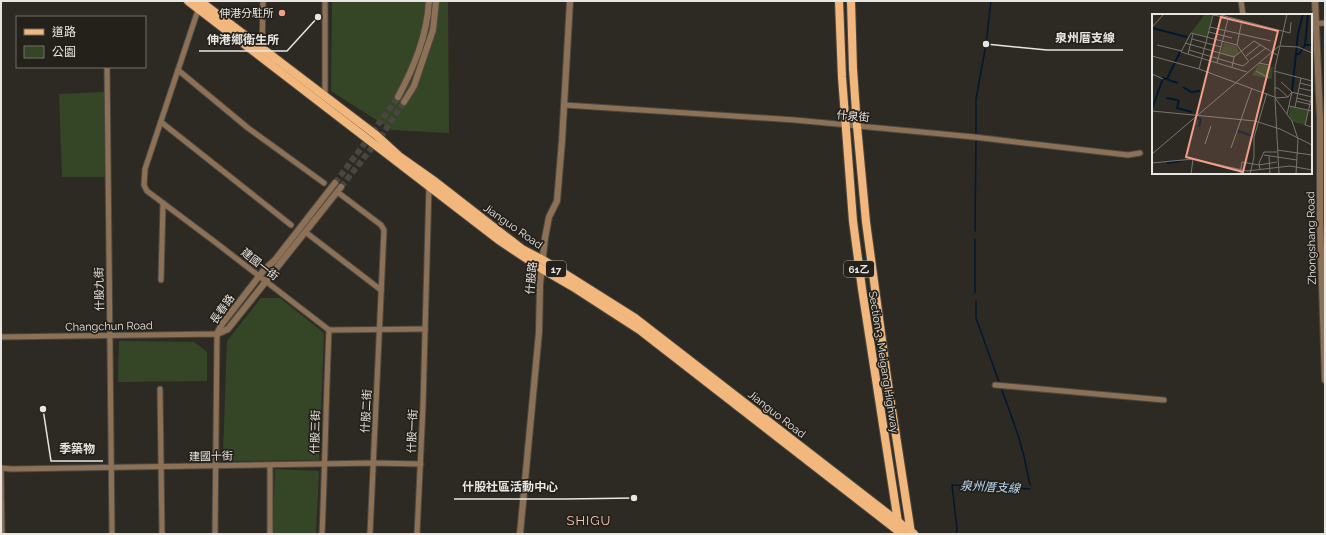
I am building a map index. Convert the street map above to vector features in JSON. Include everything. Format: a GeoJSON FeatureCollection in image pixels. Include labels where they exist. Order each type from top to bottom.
{"type":"FeatureCollection","features":[{"type":"Feature","properties":{"kind":"main road","name":"Jianguo Road"},"geometry":{"type":"LineString","coordinates":[[188,1],[200,3],[262,49],[376,136],[399,156],[433,180],[522,249],[543,260],[635,318],[900,533]]}},
{"type":"Feature","properties":{"kind":"main road","name":"Section 3, Meigang Highway"},"geometry":{"type":"LineString","coordinates":[[839,1],[845,125],[853,221],[862,289],[900,533]]}},
{"type":"Feature","properties":{"kind":"main road","name":"Section 3, Meigang Highway"},"geometry":{"type":"LineString","coordinates":[[851,1],[853,69],[861,175],[875,290],[912,533]]}},
{"type":"Feature","properties":{"kind":"main road","name":"Jianguo Road"},"geometry":{"type":"LineString","coordinates":[[200,3],[500,241],[641,331],[898,521],[912,533]]}},
{"type":"Feature","properties":{"kind":"street"},"geometry":{"type":"LineString","coordinates":[[262,49],[263,1]]}},
{"type":"Feature","properties":{"kind":"street"},"geometry":{"type":"LineString","coordinates":[[325,1],[325,97]]}},
{"type":"Feature","properties":{"kind":"street"},"geometry":{"type":"LineString","coordinates":[[398,97],[411,73],[418,55],[428,18],[429,1]]}},
{"type":"Feature","properties":{"kind":"street"},"geometry":{"type":"LineString","coordinates":[[404,102],[414,86],[433,30],[436,1]]}},
{"type":"Feature","properties":{"kind":"street","name":"什股路"},"geometry":{"type":"LineString","coordinates":[[520,534],[539,332],[545,238],[549,217],[557,201],[570,1]]}},
{"type":"Feature","properties":{"kind":"street"},"geometry":{"type":"LineString","coordinates":[[1241,1],[1243,14]]}},
{"type":"Feature","properties":{"kind":"street","name":"Zhongshang Road"},"geometry":{"type":"LineString","coordinates":[[1315,1],[1314,24],[1320,119],[1320,220],[1325,380]]}},
{"type":"Feature","properties":{"kind":"street","name":"建國一街"},"geometry":{"type":"LineString","coordinates":[[200,3],[145,169],[144,186],[153,196],[329,330]]}},
{"type":"Feature","properties":{"kind":"street"},"geometry":{"type":"LineString","coordinates":[[1314,24],[1325,23]]}},
{"type":"Feature","properties":{"kind":"street","name":"什股九街"},"geometry":{"type":"LineString","coordinates":[[107,68],[112,534]]}},
{"type":"Feature","properties":{"kind":"street"},"geometry":{"type":"LineString","coordinates":[[178,70],[248,128],[324,183]]}},
{"type":"Feature","properties":{"kind":"street","name":"什泉街"},"geometry":{"type":"LineString","coordinates":[[564,105],[795,120],[974,137],[1122,154],[1140,153]]}},
{"type":"Feature","properties":{"kind":"street"},"geometry":{"type":"LineString","coordinates":[[161,122],[291,224]]}},
{"type":"Feature","properties":{"kind":"street","name":"長春路"},"geometry":{"type":"LineString","coordinates":[[217,334],[222,324],[264,270],[275,260],[334,183]]}},
{"type":"Feature","properties":{"kind":"street"},"geometry":{"type":"LineString","coordinates":[[329,330],[425,329],[429,186]]}},
{"type":"Feature","properties":{"kind":"street","name":"長春路"},"geometry":{"type":"LineString","coordinates":[[217,334],[228,329],[341,187]]}},
{"type":"Feature","properties":{"kind":"street","name":"什股二街"},"geometry":{"type":"LineString","coordinates":[[340,194],[381,225],[384,230],[370,534]]}},
{"type":"Feature","properties":{"kind":"street"},"geometry":{"type":"LineString","coordinates":[[161,280],[163,203]]}},
{"type":"Feature","properties":{"kind":"street"},"geometry":{"type":"LineString","coordinates":[[308,234],[381,290]]}},
{"type":"Feature","properties":{"kind":"street","name":"什股一街"},"geometry":{"type":"LineString","coordinates":[[417,534],[421,464],[425,329]]}},
{"type":"Feature","properties":{"kind":"street","name":"什股三街"},"geometry":{"type":"LineString","coordinates":[[322,534],[325,464],[325,411],[329,330]]}},
{"type":"Feature","properties":{"kind":"street"},"geometry":{"type":"LineString","coordinates":[[215,534],[217,334]]}},
{"type":"Feature","properties":{"kind":"street","name":"Changchun Road"},"geometry":{"type":"LineString","coordinates":[[1,337],[217,334]]}},
{"type":"Feature","properties":{"kind":"street"},"geometry":{"type":"LineString","coordinates":[[995,385],[1164,400]]}},
{"type":"Feature","properties":{"kind":"street"},"geometry":{"type":"LineString","coordinates":[[160,389],[162,534]]}},
{"type":"Feature","properties":{"kind":"street","name":"建國十街"},"geometry":{"type":"LineString","coordinates":[[1,469],[161,466],[270,466],[373,463],[421,464]]}},
{"type":"Feature","properties":{"kind":"street"},"geometry":{"type":"LineString","coordinates":[[270,466],[270,534]]}},
{"type":"Feature","properties":{"kind":"street"},"geometry":{"type":"LineString","coordinates":[[1,469],[2,534]]}},
{"type":"Feature","properties":{"kind":"green space"},"geometry":{"type":"Polygon","coordinates":[[[332,1],[448,1],[449,133],[392,130],[331,91],[332,1]]]}},
{"type":"Feature","properties":{"kind":"green space"},"geometry":{"type":"Polygon","coordinates":[[[104,92],[105,177],[62,177],[59,94],[104,92]]]}},
{"type":"Feature","properties":{"kind":"green space"},"geometry":{"type":"Polygon","coordinates":[[[261,298],[280,298],[324,333],[319,460],[228,461],[223,454],[227,341],[261,298]]]}},
{"type":"Feature","properties":{"kind":"green space"},"geometry":{"type":"Polygon","coordinates":[[[119,341],[194,342],[207,352],[207,381],[118,382],[119,341]]]}},
{"type":"Feature","properties":{"kind":"green space"},"geometry":{"type":"Polygon","coordinates":[[[275,469],[319,471],[316,534],[273,534],[275,469]]]}},
{"type":"Feature","properties":{"kind":"waterway","name":"泉州厝支線"},"geometry":{"type":"LineString","coordinates":[[976,133],[976,99],[986,44],[991,1]]}},
{"type":"Feature","properties":{"kind":"waterway","name":"泉州厝支線"},"geometry":{"type":"LineString","coordinates":[[975,231],[976,141]]}},
{"type":"Feature","properties":{"kind":"waterway","name":"泉州厝支線"},"geometry":{"type":"LineString","coordinates":[[975,239],[975,293]]}},
{"type":"Feature","properties":{"kind":"waterway","name":"泉州厝支線"},"geometry":{"type":"LineString","coordinates":[[976,301],[976,318],[999,382]]}},
{"type":"Feature","properties":{"kind":"waterway","name":"泉州厝支線"},"geometry":{"type":"LineString","coordinates":[[1002,390],[1018,435],[1030,485]]}},
{"type":"Feature","properties":{"kind":"waterway","name":"泉州厝支線"},"geometry":{"type":"LineString","coordinates":[[956,534],[957,530],[952,485],[1030,489]]}},
{"type":"Feature","properties":{"kind":"tunnel"},"geometry":{"type":"LineString","coordinates":[[335,183],[398,97]]}},
{"type":"Feature","properties":{"kind":"tunnel"},"geometry":{"type":"LineString","coordinates":[[341,187],[382,135],[404,102]]}},
{"type":"Feature","properties":{"kind":"place","name":"伸港分駐所"},"geometry":{"type":"Point","coordinates":[282,13]}},
{"type":"Feature","properties":{"kind":"place","name":"伸港鄉衛生所"},"geometry":{"type":"Point","coordinates":[318,17]}},
{"type":"Feature","properties":{"kind":"place","name":"泉州厝支線"},"geometry":{"type":"Point","coordinates":[986,44]}},
{"type":"Feature","properties":{"kind":"place","name":"季築物"},"geometry":{"type":"Point","coordinates":[43,409]}},
{"type":"Feature","properties":{"kind":"place","name":"什股社區活動中心"},"geometry":{"type":"Point","coordinates":[634,498]}},
{"type":"Feature","properties":{"kind":"district","name":"SHIGU"},"geometry":{"type":"Point","coordinates":[589,520]}}]}
